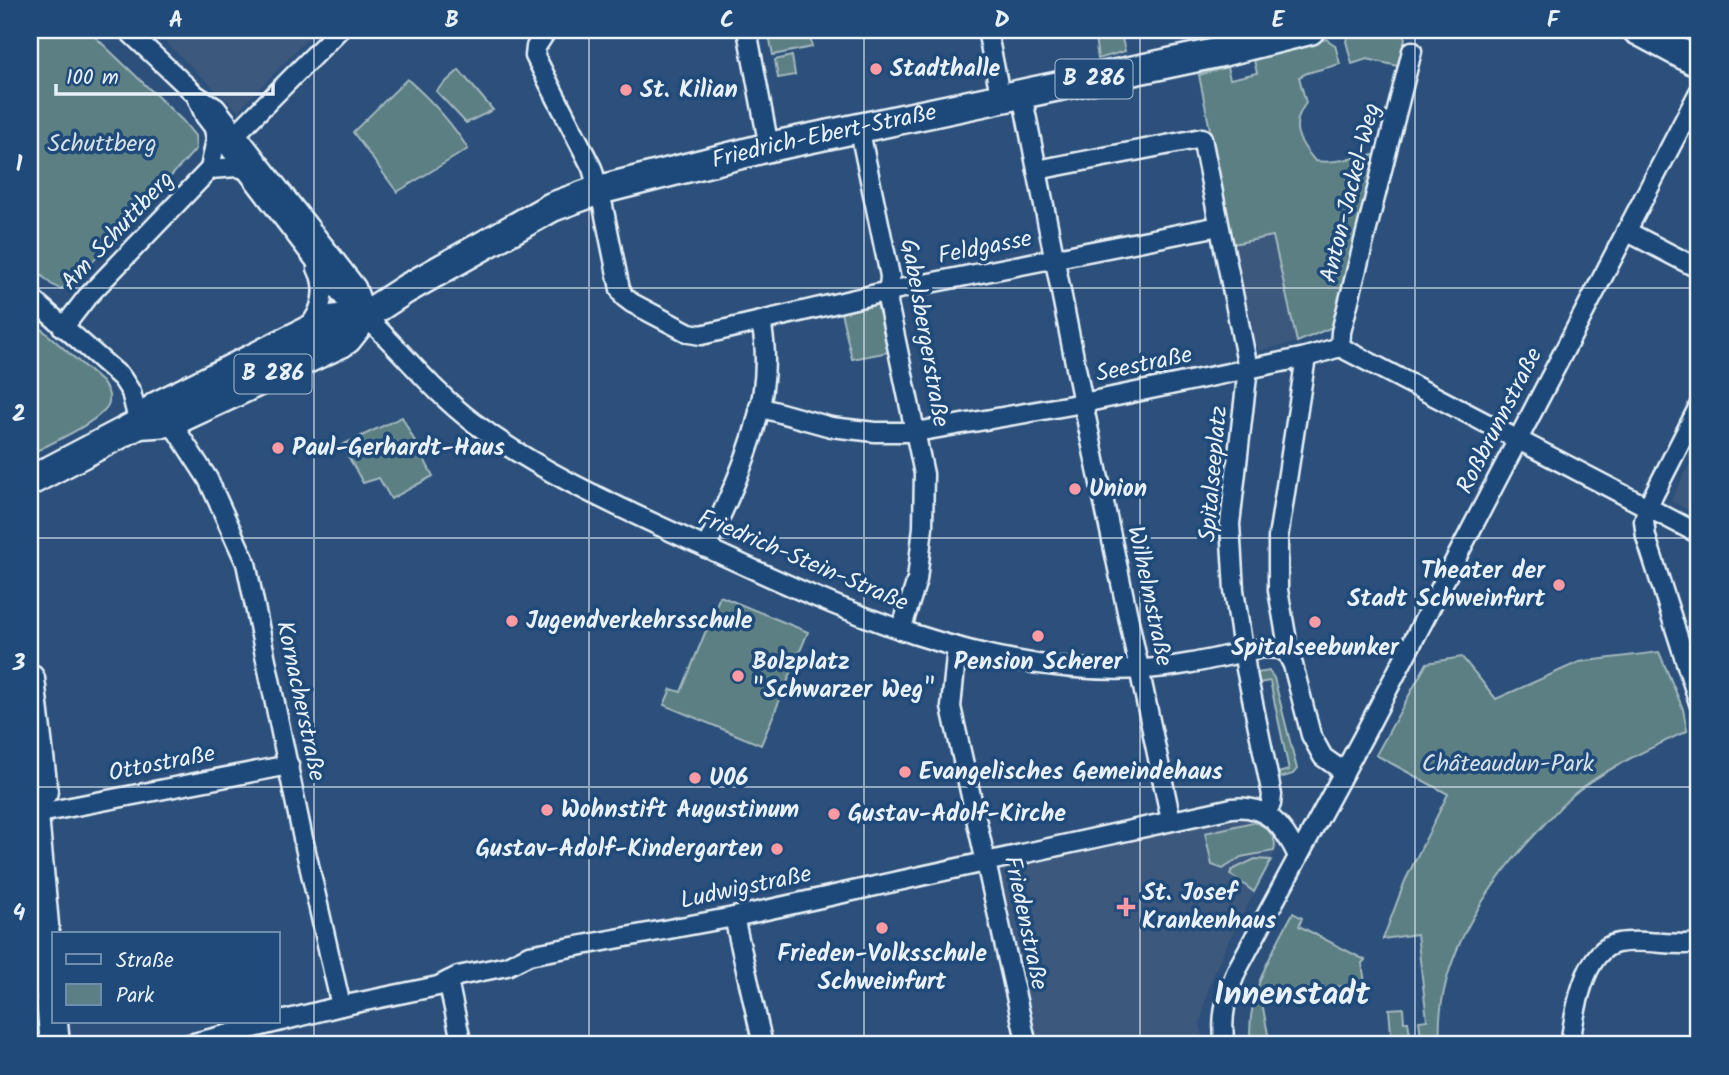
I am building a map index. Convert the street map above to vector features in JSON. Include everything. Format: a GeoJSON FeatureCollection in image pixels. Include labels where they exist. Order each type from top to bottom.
{"type":"FeatureCollection","features":[{"type":"Feature","properties":{"kind":"main road","name":"Friedrich-Ebert-Straße"},"geometry":{"type":"LineString","coordinates":[[366,315],[406,289],[524,222],[552,207],[599,190],[769,147],[1226,51],[1310,30]]}},
{"type":"Feature","properties":{"kind":"main road"},"geometry":{"type":"LineString","coordinates":[[1637,30],[1699,63]]}},
{"type":"Feature","properties":{"kind":"main road","name":"B 286"},"geometry":{"type":"LineString","coordinates":[[30,481],[139,425],[157,406],[304,333],[335,318],[366,315]]}},
{"type":"Feature","properties":{"kind":"main road","name":"B 286"},"geometry":{"type":"LineString","coordinates":[[139,425],[171,422],[341,343],[366,315]]}},
{"type":"Feature","properties":{"kind":"main road"},"geometry":{"type":"LineString","coordinates":[[30,679],[45,813],[41,884],[57,932]]}},
{"type":"Feature","properties":{"kind":"main road"},"geometry":{"type":"LineString","coordinates":[[30,772],[52,1010]]}},
{"type":"Feature","properties":{"kind":"main road"},"geometry":{"type":"LineString","coordinates":[[53,1023],[55,1045]]}},
{"type":"Feature","properties":{"kind":"main road"},"geometry":{"type":"LineString","coordinates":[[65,1023],[68,1045]]}},
{"type":"Feature","properties":{"kind":"street"},"geometry":{"type":"LineString","coordinates":[[127,30],[196,95],[216,108],[237,133],[356,287],[366,315]]}},
{"type":"Feature","properties":{"kind":"street"},"geometry":{"type":"LineString","coordinates":[[237,133],[339,30]]}},
{"type":"Feature","properties":{"kind":"street","name":"Feldgasse"},"geometry":{"type":"LineString","coordinates":[[547,30],[536,47],[535,56],[592,168],[620,289],[632,303],[690,333],[701,335],[889,291],[1219,226]]}},
{"type":"Feature","properties":{"kind":"street"},"geometry":{"type":"LineString","coordinates":[[747,30],[769,147]]}},
{"type":"Feature","properties":{"kind":"street","name":"Wilhelmstraße"},"geometry":{"type":"LineString","coordinates":[[987,30],[1037,170],[1171,820]]}},
{"type":"Feature","properties":{"kind":"street","name":"Anton-Jackel-Weg"},"geometry":{"type":"LineString","coordinates":[[1340,347],[1341,332],[1412,51]]}},
{"type":"Feature","properties":{"kind":"street","name":"Roßbrunnstraße"},"geometry":{"type":"LineString","coordinates":[[1225,1045],[1222,1020],[1231,984],[1519,440],[1699,92]]}},
{"type":"Feature","properties":{"kind":"street","name":"Friedrich-Stein-Straße"},"geometry":{"type":"LineString","coordinates":[[196,95],[205,116],[213,123],[344,298],[366,315],[443,396],[481,427],[562,478],[706,548],[854,613],[901,630],[1005,659],[1076,668],[1140,670],[1271,648],[1287,653]]}},
{"type":"Feature","properties":{"kind":"street","name":"Am Schuttberg"},"geometry":{"type":"LineString","coordinates":[[63,327],[88,297],[210,170],[216,138],[213,123]]}},
{"type":"Feature","properties":{"kind":"street","name":"Gabelsbergerstraße"},"geometry":{"type":"LineString","coordinates":[[859,127],[890,276],[888,303],[924,474],[923,527],[917,580],[901,630]]}},
{"type":"Feature","properties":{"kind":"street","name":"Spitalseeplatz"},"geometry":{"type":"LineString","coordinates":[[1037,170],[1202,138],[1248,368],[1230,524],[1234,590],[1272,795],[1272,804],[1266,813]]}},
{"type":"Feature","properties":{"kind":"street","name":"Am Schuttberg"},"geometry":{"type":"LineString","coordinates":[[210,170],[237,167],[247,170]]}},
{"type":"Feature","properties":{"kind":"street"},"geometry":{"type":"LineString","coordinates":[[1626,231],[1699,270]]}},
{"type":"Feature","properties":{"kind":"street"},"geometry":{"type":"LineString","coordinates":[[304,333],[316,319],[322,298],[322,277],[310,253]]}},
{"type":"Feature","properties":{"kind":"street"},"geometry":{"type":"LineString","coordinates":[[30,296],[122,378],[131,392],[139,425]]}},
{"type":"Feature","properties":{"kind":"street"},"geometry":{"type":"LineString","coordinates":[[706,548],[744,463],[760,407],[766,365],[761,322]]}},
{"type":"Feature","properties":{"kind":"street"},"geometry":{"type":"LineString","coordinates":[[1340,347],[1699,534]]}},
{"type":"Feature","properties":{"kind":"street","name":"Seestraße"},"geometry":{"type":"LineString","coordinates":[[760,407],[831,427],[875,432],[916,432],[1083,403],[1306,357],[1340,347]]}},
{"type":"Feature","properties":{"kind":"street"},"geometry":{"type":"LineString","coordinates":[[1306,357],[1279,538],[1278,590],[1287,653],[1293,666],[1311,735],[1323,757],[1344,772]]}},
{"type":"Feature","properties":{"kind":"street"},"geometry":{"type":"LineString","coordinates":[[1699,406],[1647,508],[1644,521],[1646,537],[1699,703]]}},
{"type":"Feature","properties":{"kind":"street","name":"Kornacherstraße"},"geometry":{"type":"LineString","coordinates":[[171,422],[208,479],[246,563],[341,1006]]}},
{"type":"Feature","properties":{"kind":"street","name":"Friedenstraße"},"geometry":{"type":"LineString","coordinates":[[957,647],[951,707],[1027,1045]]}},
{"type":"Feature","properties":{"kind":"street","name":"Ottostraße"},"geometry":{"type":"LineString","coordinates":[[45,813],[289,765]]}},
{"type":"Feature","properties":{"kind":"street","name":"Ludwigstraße"},"geometry":{"type":"LineString","coordinates":[[186,1045],[261,1037],[341,1006],[438,986],[458,976],[506,966],[529,955],[734,917],[1171,820],[1241,807],[1266,813]]}},
{"type":"Feature","properties":{"kind":"street"},"geometry":{"type":"LineString","coordinates":[[1266,813],[1288,835],[1298,856]]}},
{"type":"Feature","properties":{"kind":"street"},"geometry":{"type":"LineString","coordinates":[[734,917],[763,1045]]}},
{"type":"Feature","properties":{"kind":"street"},"geometry":{"type":"LineString","coordinates":[[1570,1045],[1587,972],[1601,951],[1619,942],[1699,943]]}},
{"type":"Feature","properties":{"kind":"street"},"geometry":{"type":"LineString","coordinates":[[448,981],[462,1045]]}},
{"type":"Feature","properties":{"kind":"shaded area"},"geometry":{"type":"Polygon","coordinates":[[[155,30],[316,30],[238,111],[155,30]]]}},
{"type":"Feature","properties":{"kind":"shaded area"},"geometry":{"type":"Polygon","coordinates":[[[1273,235],[1297,342],[1258,351],[1233,244],[1273,235]]]}},
{"type":"Feature","properties":{"kind":"shaded area"},"geometry":{"type":"Polygon","coordinates":[[[1699,446],[1699,516],[1671,501],[1699,446]]]}},
{"type":"Feature","properties":{"kind":"shaded area","name":"St. Josef Krankenhaus"},"geometry":{"type":"Polygon","coordinates":[[[1249,812],[1277,828],[1278,847],[1224,950],[1209,986],[1200,1024],[1204,1045],[1033,1045],[997,864],[1249,812]]]}},
{"type":"Feature","properties":{"kind":"green space","name":"Schuttberg"},"geometry":{"type":"Polygon","coordinates":[[[30,30],[88,30],[183,121],[195,136],[196,149],[73,283],[60,289],[30,265],[30,30]]]}},
{"type":"Feature","properties":{"kind":"green space"},"geometry":{"type":"Polygon","coordinates":[[[768,30],[809,30],[812,47],[773,55],[768,30]]]}},
{"type":"Feature","properties":{"kind":"green space"},"geometry":{"type":"Polygon","coordinates":[[[1094,30],[1120,30],[1125,51],[1098,59],[1094,30]]]}},
{"type":"Feature","properties":{"kind":"green space"},"geometry":{"type":"Polygon","coordinates":[[[1357,30],[1385,30],[1389,34],[1405,36],[1398,66],[1367,59],[1352,64],[1346,41],[1349,33],[1357,30]]]}},
{"type":"Feature","properties":{"kind":"green space"},"geometry":{"type":"Polygon","coordinates":[[[1326,39],[1335,45],[1340,64],[1299,77],[1306,103],[1298,119],[1300,140],[1315,161],[1337,161],[1374,155],[1378,159],[1337,325],[1297,342],[1273,236],[1233,244],[1199,75],[1227,67],[1230,79],[1257,73],[1254,60],[1326,39]]]}},
{"type":"Feature","properties":{"kind":"green space"},"geometry":{"type":"Polygon","coordinates":[[[792,56],[795,75],[778,78],[775,60],[792,56]]]}},
{"type":"Feature","properties":{"kind":"green space"},"geometry":{"type":"Polygon","coordinates":[[[459,70],[493,110],[466,123],[436,91],[459,70]]]}},
{"type":"Feature","properties":{"kind":"green space"},"geometry":{"type":"Polygon","coordinates":[[[407,79],[440,112],[468,149],[397,192],[353,132],[407,79]]]}},
{"type":"Feature","properties":{"kind":"green space"},"geometry":{"type":"Polygon","coordinates":[[[878,301],[889,352],[852,359],[840,308],[878,301]]]}},
{"type":"Feature","properties":{"kind":"green space"},"geometry":{"type":"Polygon","coordinates":[[[30,319],[102,382],[108,391],[109,402],[105,409],[87,424],[30,454],[30,319]]]}},
{"type":"Feature","properties":{"kind":"green space"},"geometry":{"type":"Polygon","coordinates":[[[402,417],[433,476],[391,499],[379,478],[363,483],[342,445],[402,417]]]}},
{"type":"Feature","properties":{"kind":"green space","name":"Bolzplatz \"Schwarzer Weg\""},"geometry":{"type":"Polygon","coordinates":[[[720,596],[808,632],[761,745],[664,705],[671,689],[681,692],[720,596]]]}},
{"type":"Feature","properties":{"kind":"green space","name":"Châteaudun-Park"},"geometry":{"type":"Polygon","coordinates":[[[1659,652],[1683,709],[1687,731],[1620,764],[1583,787],[1561,806],[1521,851],[1483,900],[1455,955],[1440,1014],[1440,1045],[1412,1045],[1422,1043],[1419,1021],[1427,1020],[1417,934],[1383,939],[1405,881],[1448,794],[1376,755],[1427,663],[1462,657],[1496,699],[1579,662],[1659,652]]]}},
{"type":"Feature","properties":{"kind":"green space"},"geometry":{"type":"Polygon","coordinates":[[[1269,671],[1274,678],[1297,769],[1293,774],[1280,778],[1278,773],[1289,770],[1270,681],[1259,683],[1257,673],[1269,671]]]}},
{"type":"Feature","properties":{"kind":"green space"},"geometry":{"type":"Polygon","coordinates":[[[1253,822],[1273,836],[1274,851],[1241,857],[1223,869],[1212,865],[1205,833],[1253,822]]]}},
{"type":"Feature","properties":{"kind":"green space"},"geometry":{"type":"Polygon","coordinates":[[[1255,859],[1271,860],[1254,892],[1230,874],[1232,870],[1255,859]]]}},
{"type":"Feature","properties":{"kind":"green space"},"geometry":{"type":"Polygon","coordinates":[[[1293,913],[1302,918],[1299,926],[1365,960],[1362,963],[1365,983],[1261,997],[1270,1045],[1251,1045],[1250,1027],[1256,993],[1268,960],[1293,913]]]}},
{"type":"Feature","properties":{"kind":"green space"},"geometry":{"type":"Polygon","coordinates":[[[1403,1008],[1404,1022],[1408,1022],[1412,1045],[1392,1045],[1389,1009],[1403,1008]]]}},
{"type":"Feature","properties":{"kind":"place","name":"Stadthalle"},"geometry":{"type":"Point","coordinates":[876,69]}},
{"type":"Feature","properties":{"kind":"place","name":"St. Kilian"},"geometry":{"type":"Point","coordinates":[626,90]}},
{"type":"Feature","properties":{"kind":"place","name":"Paul-Gerhardt-Haus"},"geometry":{"type":"Point","coordinates":[278,448]}},
{"type":"Feature","properties":{"kind":"place","name":"Union"},"geometry":{"type":"Point","coordinates":[1075,489]}},
{"type":"Feature","properties":{"kind":"place","name":"Theater der Stadt Schweinfurt"},"geometry":{"type":"Point","coordinates":[1559,585]}},
{"type":"Feature","properties":{"kind":"place","name":"Jugendverkehrsschule"},"geometry":{"type":"Point","coordinates":[512,621]}},
{"type":"Feature","properties":{"kind":"place","name":"Spitalseebunker"},"geometry":{"type":"Point","coordinates":[1315,622]}},
{"type":"Feature","properties":{"kind":"place","name":"Pension Scherer"},"geometry":{"type":"Point","coordinates":[1038,636]}},
{"type":"Feature","properties":{"kind":"place","name":"Bolzplatz \"Schwarzer Weg\""},"geometry":{"type":"Point","coordinates":[738,676]}},
{"type":"Feature","properties":{"kind":"place","name":"Evangelisches Gemeindehaus"},"geometry":{"type":"Point","coordinates":[905,772]}},
{"type":"Feature","properties":{"kind":"place","name":"U06"},"geometry":{"type":"Point","coordinates":[695,778]}},
{"type":"Feature","properties":{"kind":"place","name":"Wohnstift Augustinum"},"geometry":{"type":"Point","coordinates":[547,810]}},
{"type":"Feature","properties":{"kind":"place","name":"Gustav-Adolf-Kirche"},"geometry":{"type":"Point","coordinates":[834,814]}},
{"type":"Feature","properties":{"kind":"place","name":"Gustav-Adolf-Kindergarten"},"geometry":{"type":"Point","coordinates":[777,849]}},
{"type":"Feature","properties":{"kind":"place","name":"St. Josef Krankenhaus"},"geometry":{"type":"Point","coordinates":[1126,907]}},
{"type":"Feature","properties":{"kind":"place","name":"Frieden-Volksschule Schweinfurt"},"geometry":{"type":"Point","coordinates":[882,928]}},
{"type":"Feature","properties":{"kind":"district","name":"Innenstadt"},"geometry":{"type":"Point","coordinates":[1292,995]}}]}
